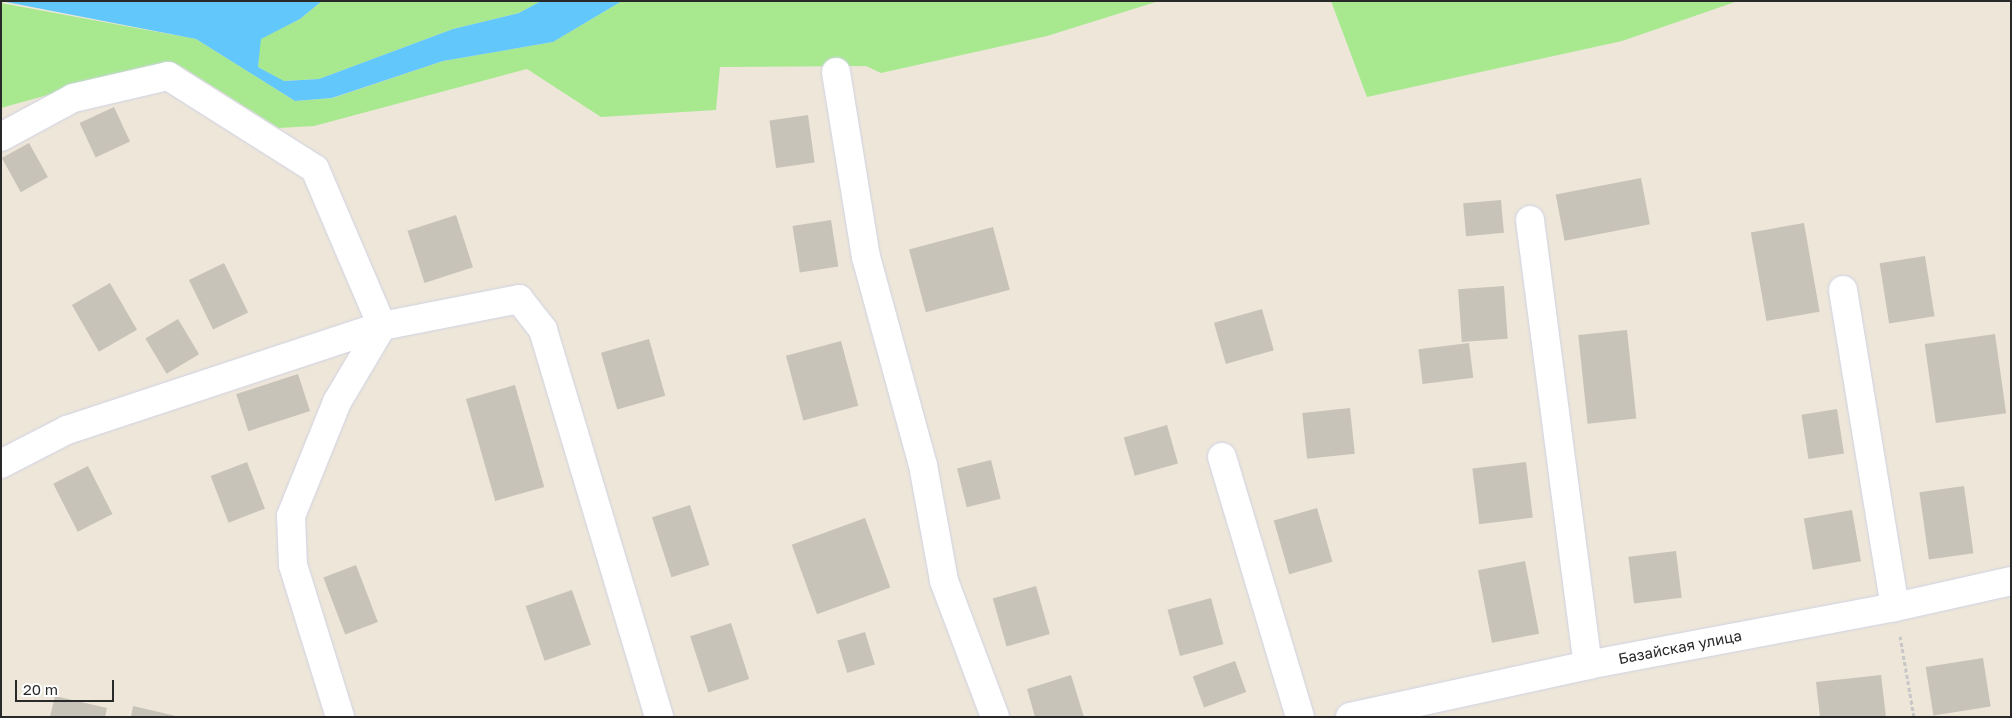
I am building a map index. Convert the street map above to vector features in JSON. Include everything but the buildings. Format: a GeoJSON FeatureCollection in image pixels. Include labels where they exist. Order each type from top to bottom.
{"type":"FeatureCollection","features":[{"type":"Feature","properties":{"kind":"street"},"geometry":{"type":"LineString","coordinates":[[836,72],[866,257],[923,465],[944,581],[994,717]]}},
{"type":"Feature","properties":{"kind":"street"},"geometry":{"type":"LineString","coordinates":[[1,137],[74,98],[168,76],[315,169],[382,326]]}},
{"type":"Feature","properties":{"kind":"street"},"geometry":{"type":"LineString","coordinates":[[1530,220],[1588,665]]}},
{"type":"Feature","properties":{"kind":"street"},"geometry":{"type":"LineString","coordinates":[[1843,290],[1895,607]]}},
{"type":"Feature","properties":{"kind":"street"},"geometry":{"type":"LineString","coordinates":[[1,464],[67,430],[382,326],[519,299],[543,330],[659,717]]}},
{"type":"Feature","properties":{"kind":"street"},"geometry":{"type":"LineString","coordinates":[[340,717],[292,565],[291,516],[337,402],[382,326]]}},
{"type":"Feature","properties":{"kind":"street"},"geometry":{"type":"LineString","coordinates":[[1222,457],[1300,717]]}},
{"type":"Feature","properties":{"kind":"street","name":"Базайская улица"},"geometry":{"type":"LineString","coordinates":[[1350,717],[1588,665],[1895,607],[2011,581]]}},
{"type":"Feature","properties":{"kind":"path"},"geometry":{"type":"LineString","coordinates":[[1895,607],[1914,717]]}},
{"type":"Feature","properties":{"kind":"green space"},"geometry":{"type":"Polygon","coordinates":[[[322,1],[541,1],[519,13],[453,29],[319,79],[283,81],[258,67],[260,39],[300,19],[322,1]]]}},
{"type":"Feature","properties":{"kind":"green space"},"geometry":{"type":"Polygon","coordinates":[[[622,1],[1159,1],[1047,36],[881,73],[866,66],[720,67],[716,110],[601,117],[527,69],[314,126],[279,128],[179,65],[69,89],[1,108],[1,3],[196,39],[295,101],[333,98],[443,61],[553,42],[622,1]]]}},
{"type":"Feature","properties":{"kind":"green space"},"geometry":{"type":"Polygon","coordinates":[[[1331,1],[1738,1],[1622,41],[1367,97],[1331,1]]]}},
{"type":"Feature","properties":{"kind":"water"},"geometry":{"type":"Polygon","coordinates":[[[1,1],[322,1],[300,19],[261,39],[258,67],[284,81],[319,79],[453,29],[519,13],[541,1],[622,1],[553,42],[443,61],[332,98],[295,101],[196,39],[1,1]]]}}]}
